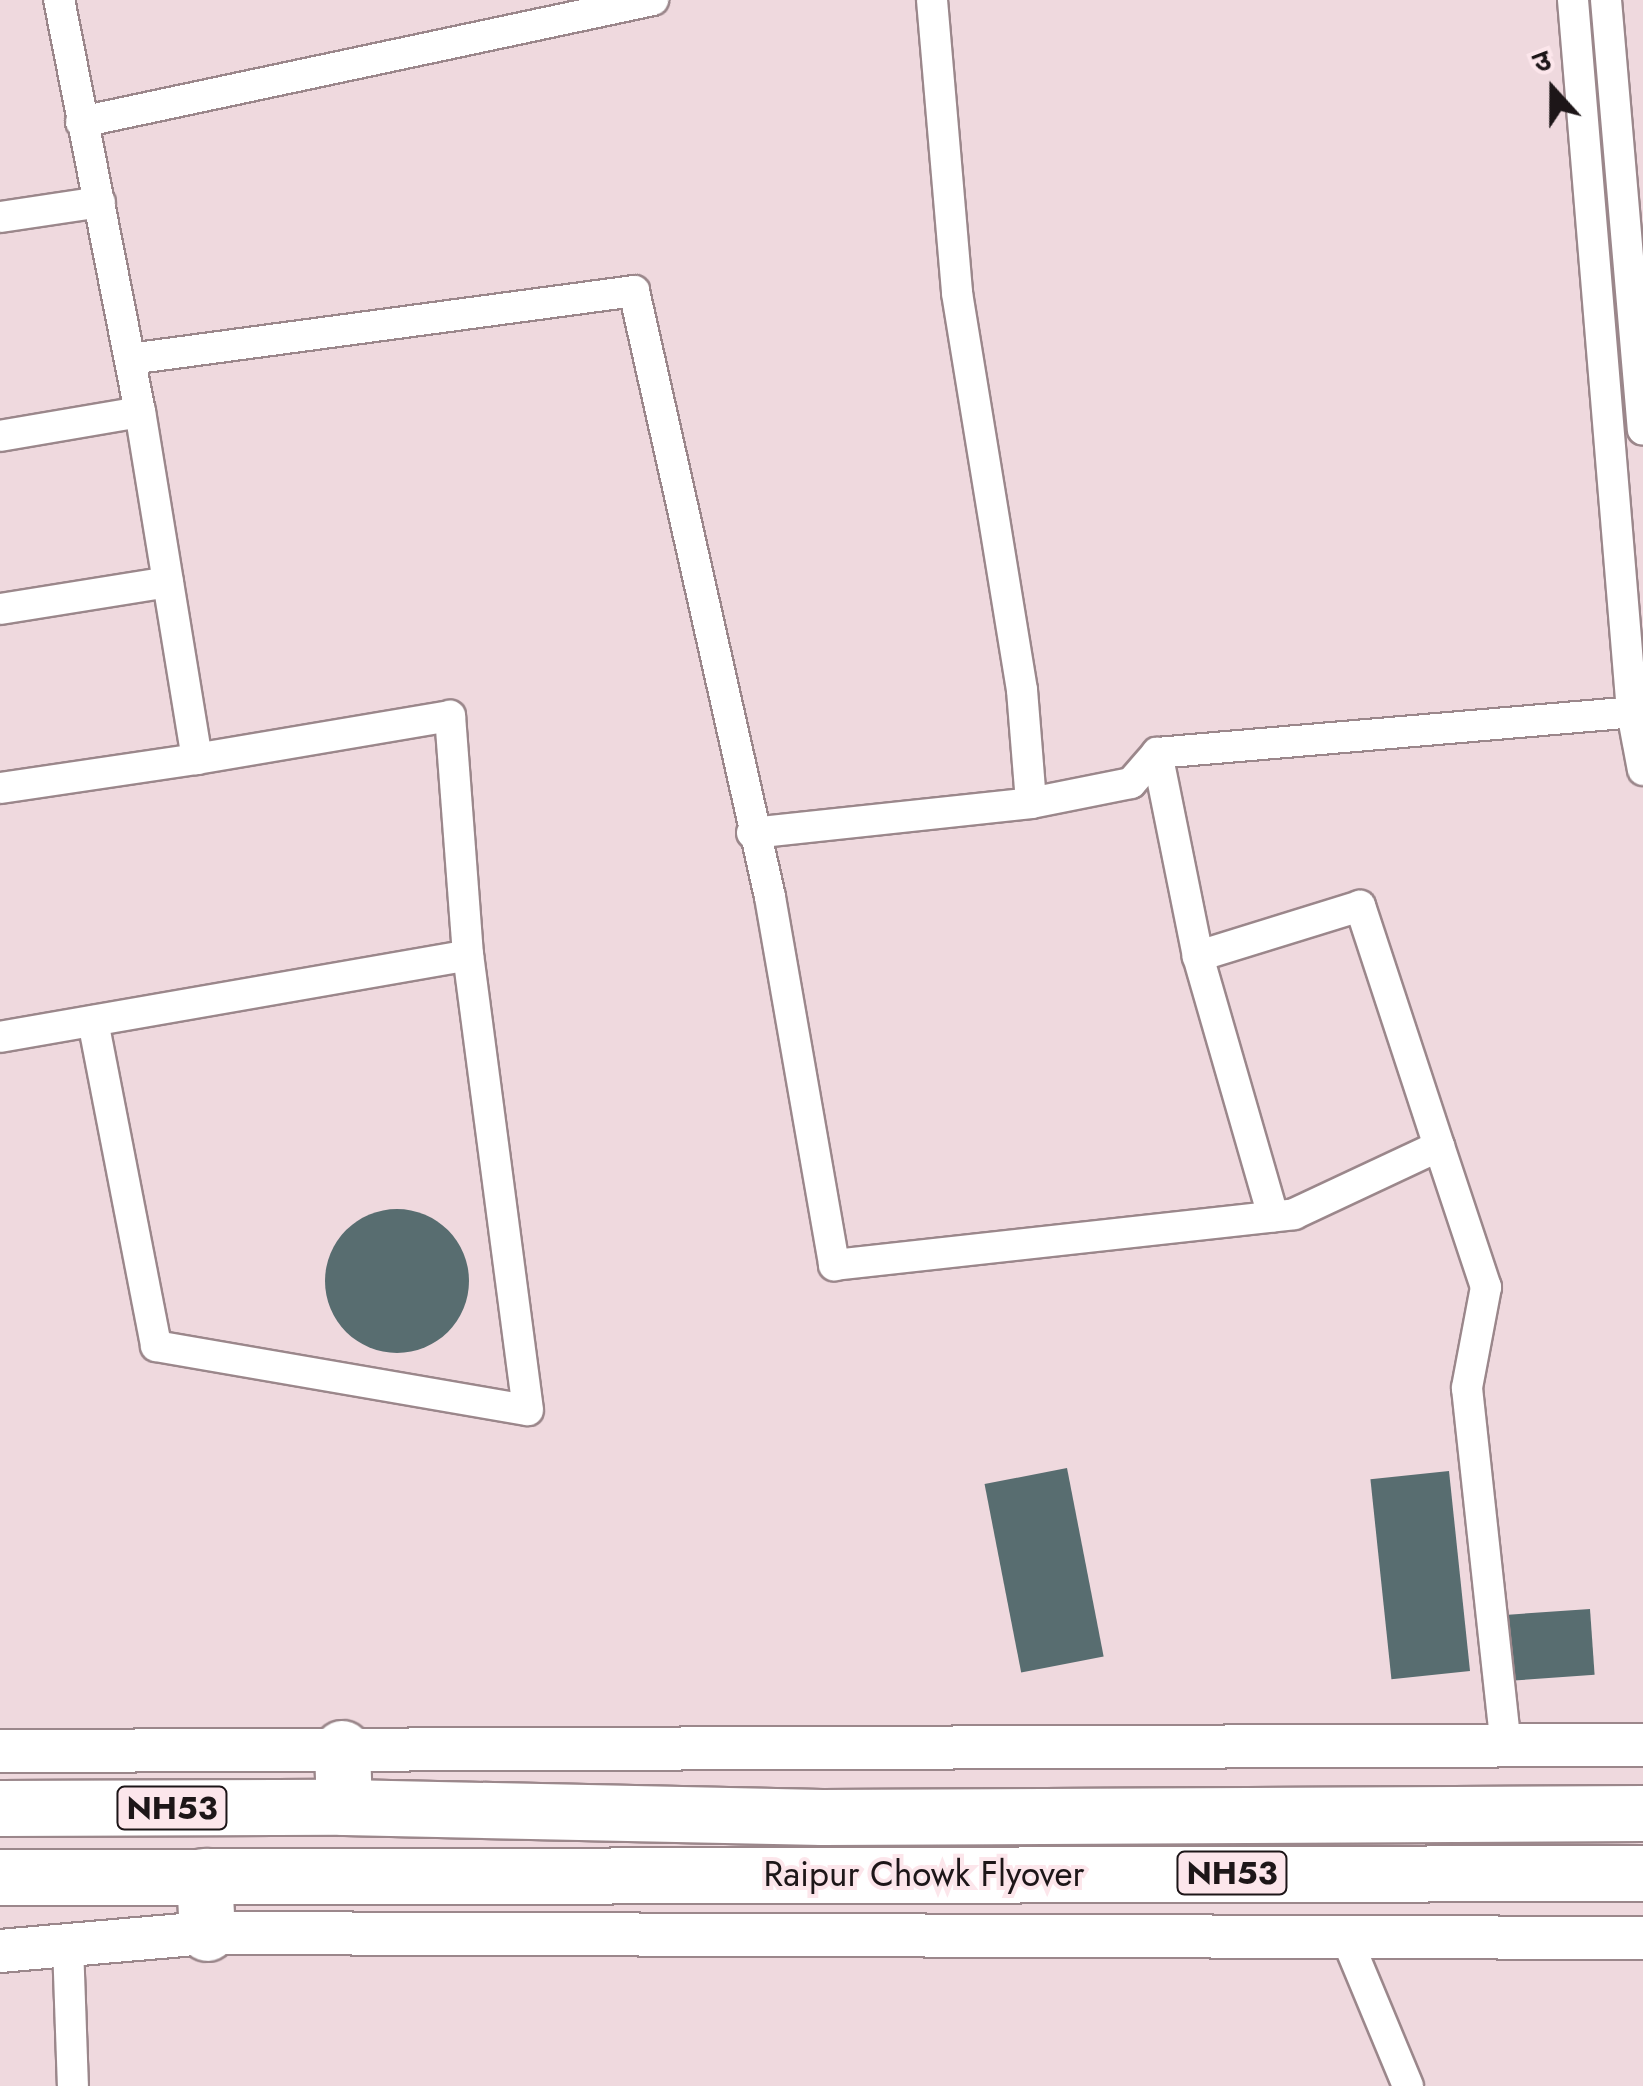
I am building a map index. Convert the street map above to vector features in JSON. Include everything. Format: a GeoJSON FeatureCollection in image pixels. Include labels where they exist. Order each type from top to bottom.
{"type":"FeatureCollection","features":[{"type":"Feature","properties":{"kind":"highway"},"geometry":{"type":"LineString","coordinates":[[342,1748],[344,1807]]}},
{"type":"Feature","properties":{"kind":"highway","name":"NH53"},"geometry":{"type":"LineString","coordinates":[[0,1808],[344,1807]]}},
{"type":"Feature","properties":{"kind":"highway","name":"Raipur Chowk Flyover"},"geometry":{"type":"LineString","coordinates":[[344,1807],[822,1817],[1643,1813]]}},
{"type":"Feature","properties":{"kind":"highway","name":"Raipur Chowk Flyover"},"geometry":{"type":"LineString","coordinates":[[204,1876],[1643,1873]]}},
{"type":"Feature","properties":{"kind":"highway"},"geometry":{"type":"LineString","coordinates":[[204,1876],[207,1932]]}},
{"type":"Feature","properties":{"kind":"highway","name":"NH53"},"geometry":{"type":"LineString","coordinates":[[0,1877],[204,1876]]}},
{"type":"Feature","properties":{"kind":"street"},"geometry":{"type":"LineString","coordinates":[[59,0],[140,412],[197,759]]}},
{"type":"Feature","properties":{"kind":"street"},"geometry":{"type":"LineString","coordinates":[[81,122],[654,0]]}},
{"type":"Feature","properties":{"kind":"street"},"geometry":{"type":"LineString","coordinates":[[932,0],[957,293],[1022,690],[1030,803]]}},
{"type":"Feature","properties":{"kind":"street"},"geometry":{"type":"LineString","coordinates":[[1573,0],[1643,770]]}},
{"type":"Feature","properties":{"kind":"street"},"geometry":{"type":"LineString","coordinates":[[1606,0],[1630,111],[1643,428]]}},
{"type":"Feature","properties":{"kind":"street"},"geometry":{"type":"LineString","coordinates":[[1584,118],[1630,111]]}},
{"type":"Feature","properties":{"kind":"street"},"geometry":{"type":"LineString","coordinates":[[0,218],[100,202]]}},
{"type":"Feature","properties":{"kind":"street"},"geometry":{"type":"LineString","coordinates":[[130,359],[634,291],[752,834],[770,898],[834,1266],[1294,1214],[1439,1146]]}},
{"type":"Feature","properties":{"kind":"street"},"geometry":{"type":"LineString","coordinates":[[0,436],[140,412]]}},
{"type":"Feature","properties":{"kind":"street"},"geometry":{"type":"LineString","coordinates":[[0,609],[168,582]]}},
{"type":"Feature","properties":{"kind":"street"},"geometry":{"type":"LineString","coordinates":[[752,834],[1030,803],[1131,783],[1157,753],[1638,712]]}},
{"type":"Feature","properties":{"kind":"street"},"geometry":{"type":"LineString","coordinates":[[0,788],[450,716],[468,956],[528,1410],[156,1346],[93,1021]]}},
{"type":"Feature","properties":{"kind":"street"},"geometry":{"type":"LineString","coordinates":[[1157,753],[1198,956],[1273,1216]]}},
{"type":"Feature","properties":{"kind":"street"},"geometry":{"type":"LineString","coordinates":[[1198,956],[1360,906],[1486,1287],[1466,1388],[1506,1745]]}},
{"type":"Feature","properties":{"kind":"street"},"geometry":{"type":"LineString","coordinates":[[0,1037],[468,956]]}},
{"type":"Feature","properties":{"kind":"street"},"geometry":{"type":"LineString","coordinates":[[0,1751],[1643,1744]]}},
{"type":"Feature","properties":{"kind":"street"},"geometry":{"type":"LineString","coordinates":[[0,1950],[207,1932],[1643,1938]]}},
{"type":"Feature","properties":{"kind":"street"},"geometry":{"type":"LineString","coordinates":[[1346,1936],[1408,2086]]}},
{"type":"Feature","properties":{"kind":"street"},"geometry":{"type":"LineString","coordinates":[[68,1945],[73,2086]]}},
{"type":"Feature","properties":{"kind":"building"},"geometry":{"type":"Polygon","coordinates":[[[397,1209],[424,1215],[448,1230],[463,1254],[469,1281],[463,1308],[448,1332],[424,1347],[397,1353],[370,1347],[346,1332],[331,1308],[325,1281],[331,1254],[346,1230],[370,1215],[397,1209]]]}},
{"type":"Feature","properties":{"kind":"building"},"geometry":{"type":"Polygon","coordinates":[[[1067,1468],[1104,1656],[1021,1673],[985,1484],[1067,1468]]]}},
{"type":"Feature","properties":{"kind":"building"},"geometry":{"type":"Polygon","coordinates":[[[1449,1471],[1470,1671],[1391,1679],[1370,1479],[1449,1471]]]}},
{"type":"Feature","properties":{"kind":"building"},"geometry":{"type":"Polygon","coordinates":[[[1590,1609],[1595,1675],[1506,1681],[1501,1615],[1590,1609]]]}}]}
